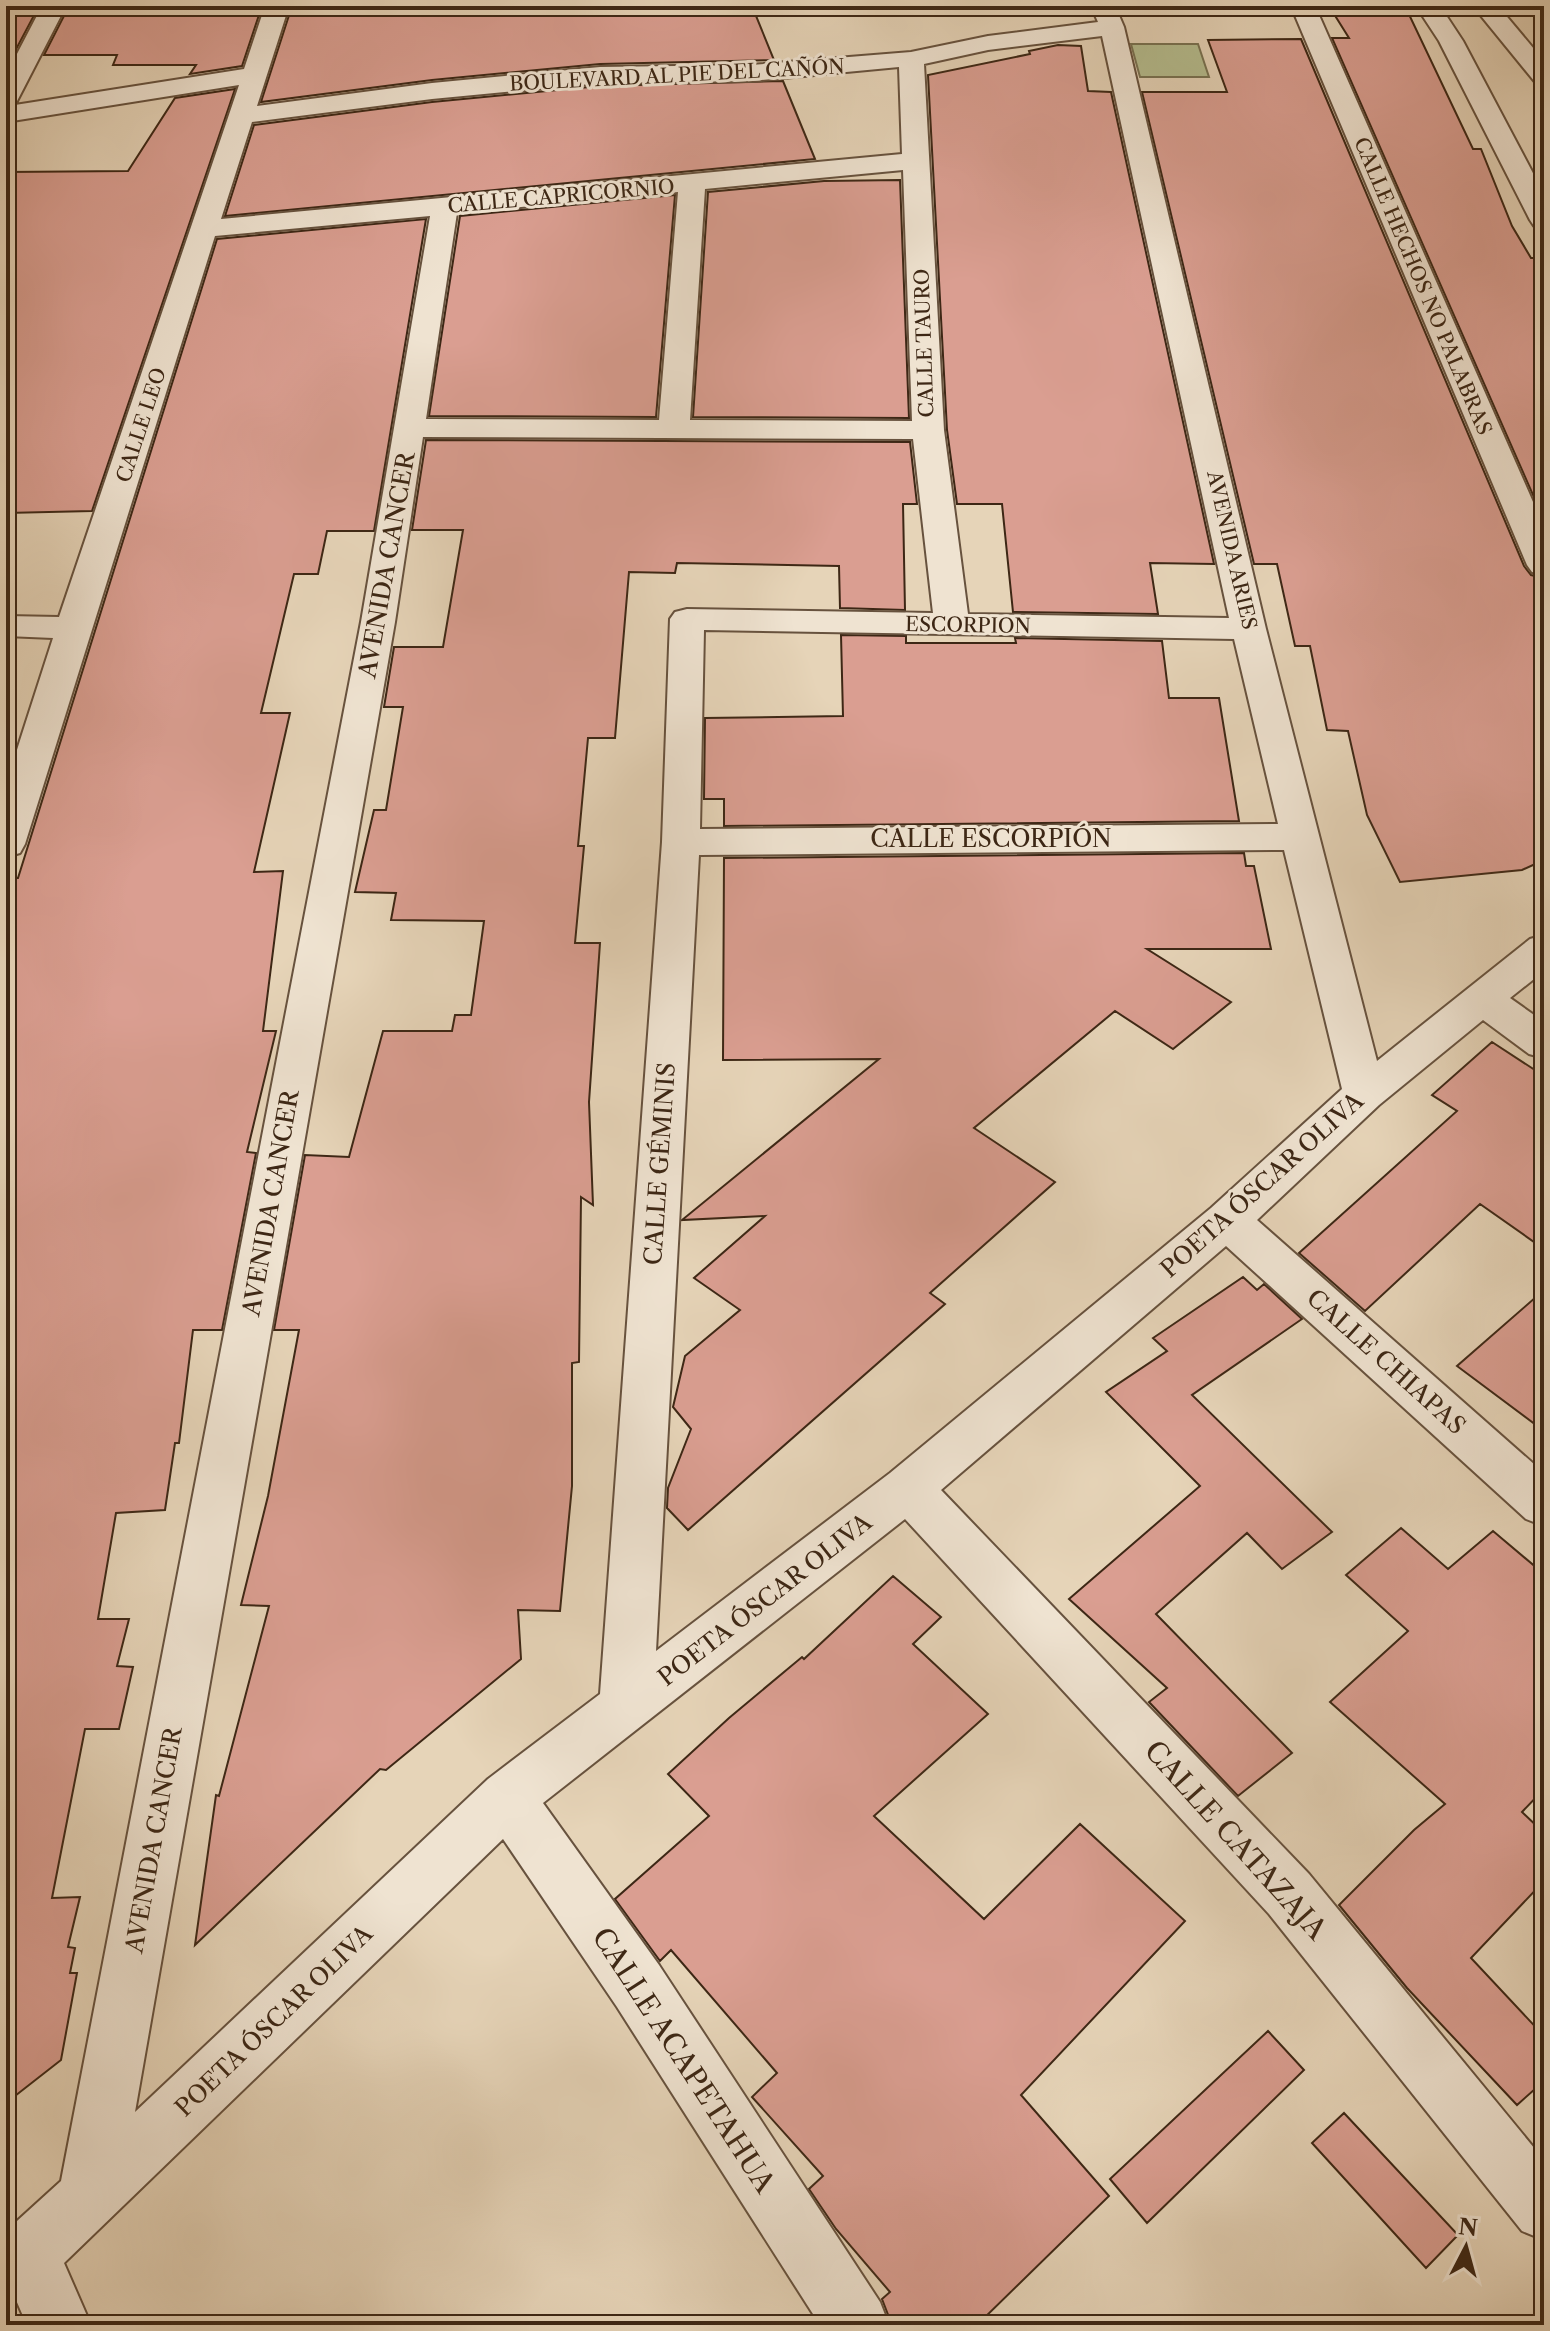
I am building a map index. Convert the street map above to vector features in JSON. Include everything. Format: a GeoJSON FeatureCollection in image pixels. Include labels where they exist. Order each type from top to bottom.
{"type":"FeatureCollection","features":[{"type":"Feature","properties":{"kind":"street"},"geometry":{"type":"LineString","coordinates":[[6,100],[54,6]]}},
{"type":"Feature","properties":{"kind":"street","name":"CALLE LEO"},"geometry":{"type":"LineString","coordinates":[[6,844],[73,628],[277,6]]}},
{"type":"Feature","properties":{"kind":"street","name":"CALLE HECHOS NO PALABRAS"},"geometry":{"type":"LineString","coordinates":[[1303,6],[1544,565]]}},
{"type":"Feature","properties":{"kind":"street"},"geometry":{"type":"LineString","coordinates":[[1428,6],[1451,41],[1544,220]]}},
{"type":"Feature","properties":{"kind":"street"},"geometry":{"type":"LineString","coordinates":[[1485,6],[1544,77]]}},
{"type":"Feature","properties":{"kind":"street","name":"BOULEVARD AL PIE DEL CAÑÓN"},"geometry":{"type":"LineString","coordinates":[[240,116],[432,91],[600,75],[751,73],[911,59],[1108,16]]}},
{"type":"Feature","properties":{"kind":"street","name":"AVENIDA ARIES"},"geometry":{"type":"LineString","coordinates":[[1108,16],[1249,629],[1364,1094]]}},
{"type":"Feature","properties":{"kind":"street","name":"CALLE TAURO"},"geometry":{"type":"LineString","coordinates":[[911,59],[928,430],[952,625]]}},
{"type":"Feature","properties":{"kind":"street"},"geometry":{"type":"LineString","coordinates":[[6,114],[253,75]]}},
{"type":"Feature","properties":{"kind":"street","name":"CALLE CAPRICORNIO"},"geometry":{"type":"LineString","coordinates":[[205,229],[692,185],[916,161]]}},
{"type":"Feature","properties":{"kind":"street"},"geometry":{"type":"LineString","coordinates":[[1514,167],[1544,164]]}},
{"type":"Feature","properties":{"kind":"street"},"geometry":{"type":"LineString","coordinates":[[674,430],[692,185]]}},
{"type":"Feature","properties":{"kind":"street","name":"AVENIDA CANCER"},"geometry":{"type":"LineString","coordinates":[[89,2198],[372,653],[445,205]]}},
{"type":"Feature","properties":{"kind":"street"},"geometry":{"type":"LineString","coordinates":[[410,428],[928,430]]}},
{"type":"Feature","properties":{"kind":"street","name":"ESCORPION"},"geometry":{"type":"LineString","coordinates":[[687,619],[1249,629]]}},
{"type":"Feature","properties":{"kind":"street","name":"CALLE GÉMINIS"},"geometry":{"type":"LineString","coordinates":[[626,1708],[681,842],[687,619]]}},
{"type":"Feature","properties":{"kind":"street"},"geometry":{"type":"LineString","coordinates":[[6,626],[73,628]]}},
{"type":"Feature","properties":{"kind":"street","name":"CALLE ESCORPIÓN"},"geometry":{"type":"LineString","coordinates":[[681,842],[1301,837]]}},
{"type":"Feature","properties":{"kind":"street","name":"POETA ÓSCAR OLIVA"},"geometry":{"type":"LineString","coordinates":[[17,2263],[89,2198],[507,1798],[908,1488],[1227,1220],[1364,1094],[1544,949]]}},
{"type":"Feature","properties":{"kind":"street"},"geometry":{"type":"LineString","coordinates":[[1482,999],[1544,1043]]}},
{"type":"Feature","properties":{"kind":"street","name":"CALLE CHIAPAS"},"geometry":{"type":"LineString","coordinates":[[1227,1220],[1544,1504]]}},
{"type":"Feature","properties":{"kind":"street","name":"CALLE CATAZAJA"},"geometry":{"type":"LineString","coordinates":[[908,1488],[1289,1894],[1544,2209]]}},
{"type":"Feature","properties":{"kind":"street","name":"CALLE ACAPETAHUA"},"geometry":{"type":"LineString","coordinates":[[507,1798],[638,1986],[857,2325]]}},
{"type":"Feature","properties":{"kind":"street"},"geometry":{"type":"LineString","coordinates":[[17,2263],[59,2325]]}},
{"type":"Feature","properties":{"kind":"green space"},"geometry":{"type":"Polygon","coordinates":[[[1131,44],[1198,44],[1209,77],[1140,77],[1131,44]]]}},
{"type":"Feature","properties":{"kind":"building"},"geometry":{"type":"Polygon","coordinates":[[[6,6],[39,6],[13,55],[6,55],[6,6]]]}},
{"type":"Feature","properties":{"kind":"building"},"geometry":{"type":"Polygon","coordinates":[[[69,6],[262,6],[242,66],[190,74],[196,65],[113,65],[117,55],[44,55],[69,6]]]}},
{"type":"Feature","properties":{"kind":"building"},"geometry":{"type":"Polygon","coordinates":[[[292,6],[752,6],[774,60],[600,64],[432,80],[261,102],[292,6]]]}},
{"type":"Feature","properties":{"kind":"building"},"geometry":{"type":"Polygon","coordinates":[[[1329,6],[1405,6],[1473,149],[1481,149],[1512,226],[1531,258],[1544,258],[1544,520],[1332,38],[1349,38],[1329,6]]]}},
{"type":"Feature","properties":{"kind":"building"},"geometry":{"type":"Polygon","coordinates":[[[1301,39],[1524,566],[1531,575],[1544,578],[1544,860],[1522,870],[1400,882],[1367,815],[1348,731],[1327,730],[1310,646],[1295,646],[1277,564],[1254,564],[1142,92],[1227,92],[1208,40],[1301,39]]]}},
{"type":"Feature","properties":{"kind":"building"},"geometry":{"type":"Polygon","coordinates":[[[1058,45],[1081,46],[1088,91],[1111,92],[1214,564],[1150,563],[1158,614],[1013,612],[1002,504],[957,504],[947,430],[928,75],[1030,54],[1029,51],[1058,45]]]}},
{"type":"Feature","properties":{"kind":"building"},"geometry":{"type":"Polygon","coordinates":[[[783,81],[815,159],[225,216],[254,125],[432,102],[600,86],[783,81]]]}},
{"type":"Feature","properties":{"kind":"building"},"geometry":{"type":"Polygon","coordinates":[[[235,89],[92,511],[6,513],[6,172],[128,171],[175,98],[235,89]]]}},
{"type":"Feature","properties":{"kind":"building"},"geometry":{"type":"Polygon","coordinates":[[[900,180],[909,418],[693,417],[708,192],[824,181],[900,180]]]}},
{"type":"Feature","properties":{"kind":"building"},"geometry":{"type":"Polygon","coordinates":[[[675,195],[656,417],[429,416],[460,216],[675,195]]]}},
{"type":"Feature","properties":{"kind":"building"},"geometry":{"type":"Polygon","coordinates":[[[426,219],[374,531],[327,531],[318,574],[294,574],[261,713],[290,713],[254,872],[283,871],[263,1031],[276,1031],[247,1152],[256,1153],[222,1330],[193,1330],[179,1443],[175,1443],[165,1510],[116,1513],[98,1619],[129,1619],[117,1666],[133,1667],[119,1729],[85,1729],[52,1898],[80,1897],[68,1947],[75,1948],[70,1973],[77,1973],[61,2060],[6,2103],[6,899],[13,878],[18,878],[217,239],[426,219]]]}},
{"type":"Feature","properties":{"kind":"building"},"geometry":{"type":"Polygon","coordinates":[[[426,440],[910,442],[917,504],[903,504],[905,610],[840,608],[839,566],[677,563],[675,573],[629,572],[615,738],[588,738],[578,846],[584,846],[575,943],[600,943],[589,1102],[593,1205],[581,1197],[579,1362],[572,1363],[572,1486],[560,1611],[518,1610],[521,1659],[386,1770],[380,1769],[195,1945],[216,1795],[219,1796],[269,1606],[241,1605],[268,1496],[299,1330],[274,1330],[305,1155],[349,1157],[383,1031],[452,1031],[455,1015],[471,1015],[484,921],[391,920],[396,893],[355,892],[374,810],[386,810],[403,707],[384,707],[394,647],[443,647],[463,530],[412,530],[426,440]]]}},
{"type":"Feature","properties":{"kind":"building"},"geometry":{"type":"Polygon","coordinates":[[[841,635],[906,636],[906,643],[1016,643],[1015,638],[1162,641],[1169,698],[1219,698],[1239,821],[724,826],[724,799],[704,799],[705,718],[843,716],[841,635]]]}},
{"type":"Feature","properties":{"kind":"building"},"geometry":{"type":"Polygon","coordinates":[[[1244,853],[1246,866],[1254,866],[1271,949],[1147,949],[1231,1002],[1173,1049],[1115,1011],[974,1128],[1055,1182],[930,1293],[945,1304],[688,1530],[667,1508],[668,1488],[691,1429],[673,1407],[685,1356],[740,1310],[694,1278],[765,1216],[682,1220],[879,1059],[723,1060],[724,858],[1244,853]]]}},
{"type":"Feature","properties":{"kind":"building"},"geometry":{"type":"Polygon","coordinates":[[[1492,1042],[1544,1076],[1544,1249],[1480,1204],[1365,1311],[1299,1253],[1457,1111],[1432,1095],[1492,1042]]]}},
{"type":"Feature","properties":{"kind":"building"},"geometry":{"type":"Polygon","coordinates":[[[1243,1277],[1257,1290],[1264,1284],[1302,1319],[1192,1395],[1332,1532],[1282,1569],[1247,1533],[1156,1614],[1292,1753],[1238,1796],[1149,1702],[1167,1688],[1069,1599],[1200,1486],[1106,1392],[1167,1351],[1153,1338],[1243,1277]]]}},
{"type":"Feature","properties":{"kind":"building"},"geometry":{"type":"Polygon","coordinates":[[[1544,1290],[1544,1431],[1457,1366],[1544,1290]]]}},
{"type":"Feature","properties":{"kind":"building"},"geometry":{"type":"Polygon","coordinates":[[[1401,1528],[1448,1569],[1493,1531],[1544,1574],[1544,1789],[1522,1812],[1544,1833],[1544,1881],[1471,1958],[1544,2036],[1544,2081],[1517,2105],[1407,1988],[1339,1905],[1414,1830],[1445,1804],[1330,1702],[1408,1631],[1346,1575],[1401,1528]]]}},
{"type":"Feature","properties":{"kind":"building"},"geometry":{"type":"Polygon","coordinates":[[[893,1576],[941,1617],[913,1644],[988,1714],[874,1816],[984,1919],[1080,1824],[1185,1921],[1021,2095],[1109,2196],[977,2325],[892,2325],[882,2299],[890,2292],[836,2229],[809,2189],[823,2176],[752,2097],[777,2073],[671,1950],[660,1961],[615,1899],[709,1816],[668,1774],[729,1718],[802,1657],[804,1659],[893,1576]]]}},
{"type":"Feature","properties":{"kind":"building"},"geometry":{"type":"Polygon","coordinates":[[[1268,2031],[1304,2070],[1147,2223],[1110,2179],[1268,2031]]]}},
{"type":"Feature","properties":{"kind":"building"},"geometry":{"type":"Polygon","coordinates":[[[1344,2113],[1458,2235],[1426,2268],[1312,2143],[1344,2113]]]}}]}
